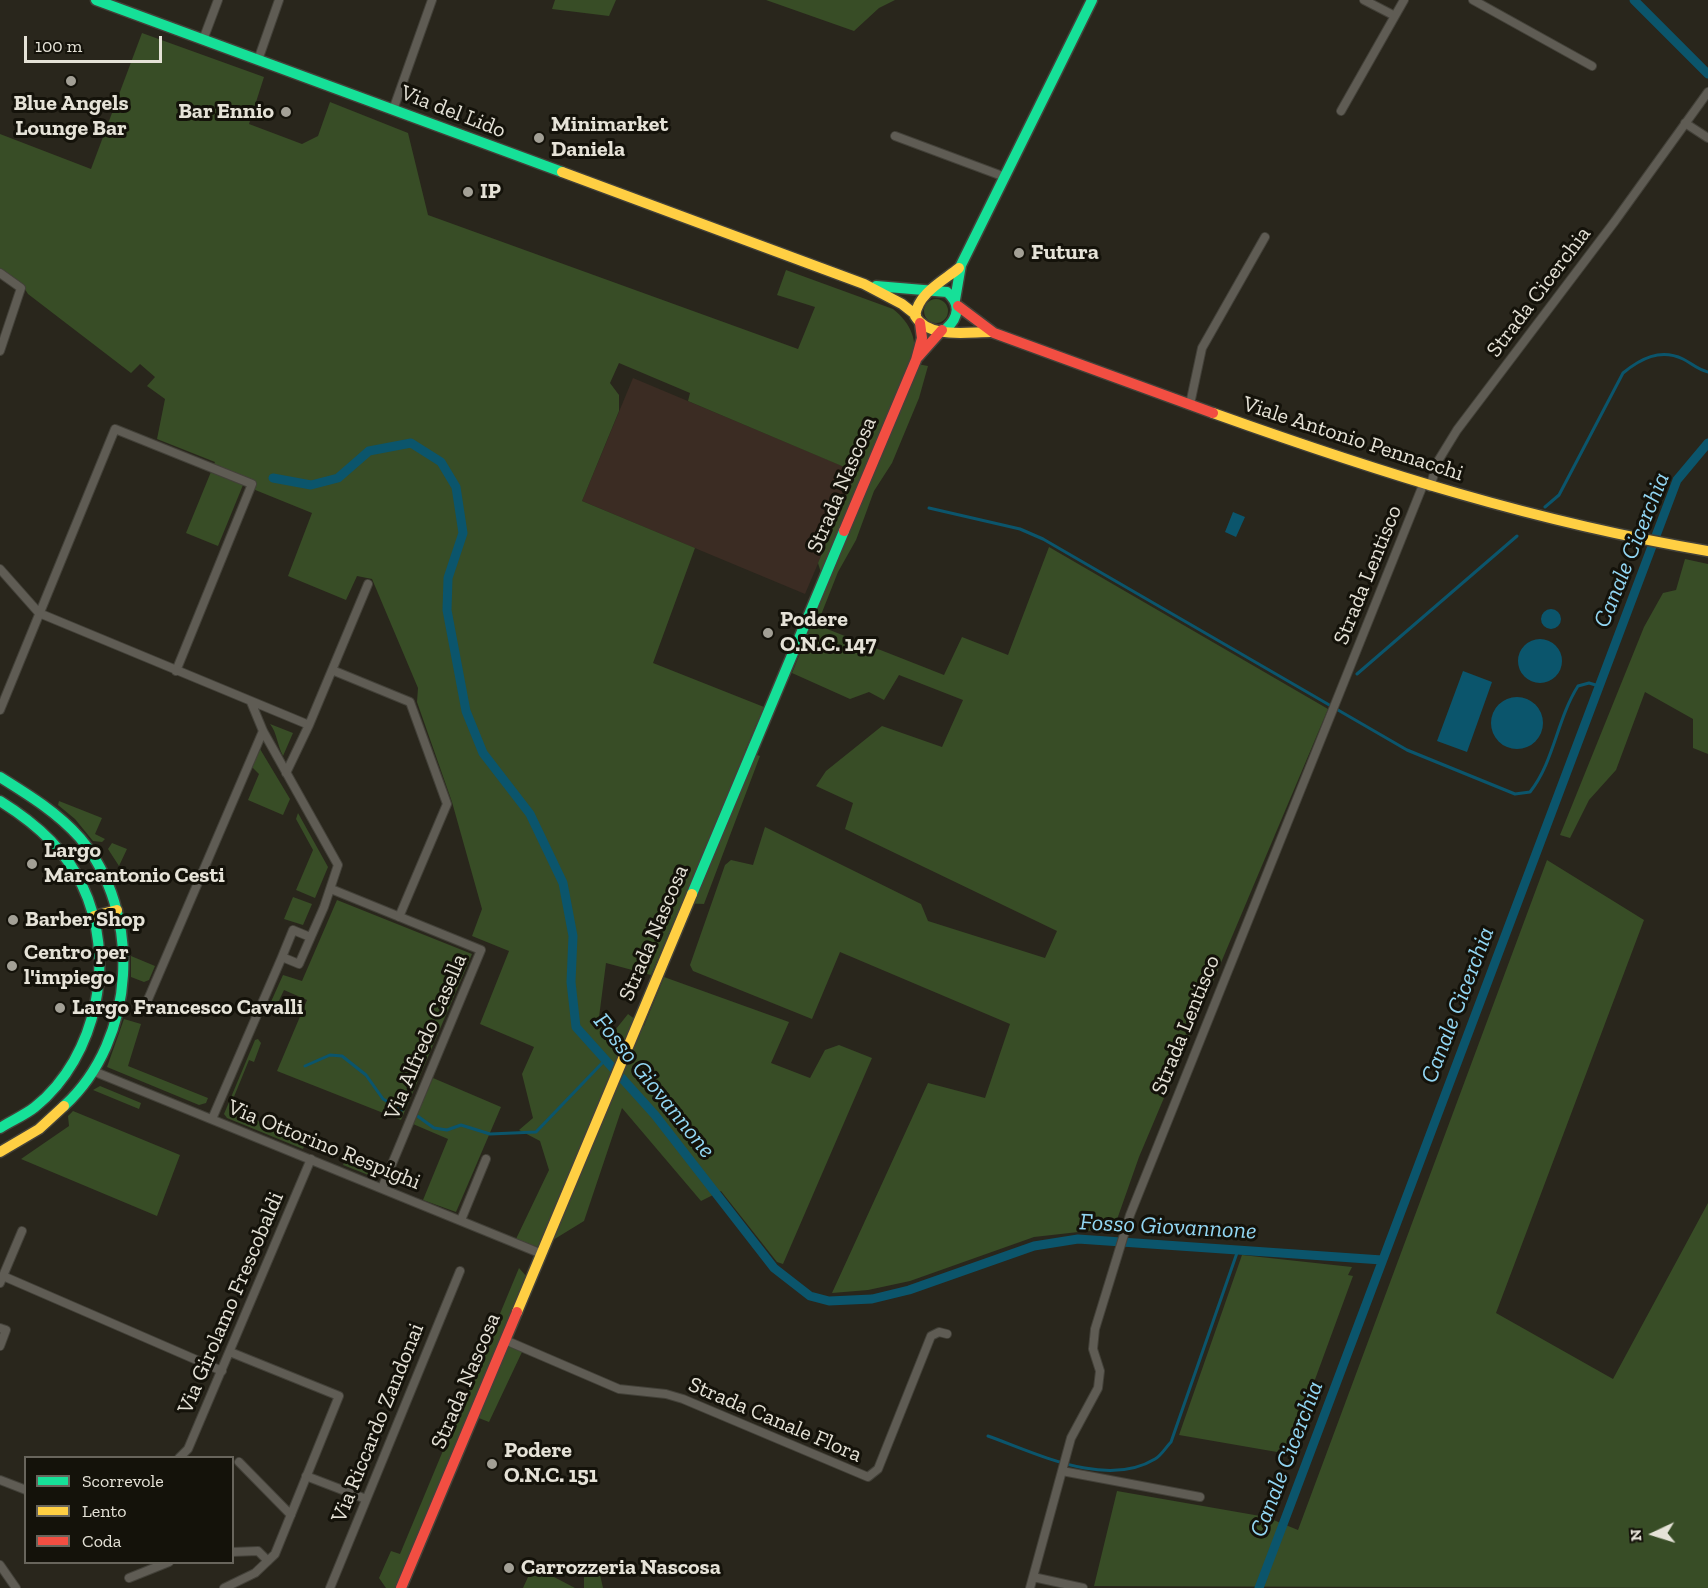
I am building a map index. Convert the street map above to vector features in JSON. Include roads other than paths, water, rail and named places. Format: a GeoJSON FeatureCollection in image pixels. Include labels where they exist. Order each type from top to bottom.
{"type":"FeatureCollection","features":[{"type":"Feature","properties":{"kind":"street","name":"Via del Lido"},"geometry":{"type":"LineString","coordinates":[[96,0],[864,284],[902,304],[918,319]]}},
{"type":"Feature","properties":{"kind":"street"},"geometry":{"type":"LineString","coordinates":[[203,40],[218,0]]}},
{"type":"Feature","properties":{"kind":"street"},"geometry":{"type":"LineString","coordinates":[[258,60],[279,0]]}},
{"type":"Feature","properties":{"kind":"street"},"geometry":{"type":"LineString","coordinates":[[393,110],[432,0]]}},
{"type":"Feature","properties":{"kind":"street"},"geometry":{"type":"LineString","coordinates":[[961,265],[917,303],[918,319],[933,331],[944,330],[956,319],[961,265],[1092,0]]}},
{"type":"Feature","properties":{"kind":"street"},"geometry":{"type":"LineString","coordinates":[[1364,0],[1395,16]]}},
{"type":"Feature","properties":{"kind":"street"},"geometry":{"type":"LineString","coordinates":[[1341,111],[1404,0]]}},
{"type":"Feature","properties":{"kind":"street"},"geometry":{"type":"LineString","coordinates":[[1473,0],[1592,66]]}},
{"type":"Feature","properties":{"kind":"street","name":"Strada Cicerchia"},"geometry":{"type":"LineString","coordinates":[[1426,486],[1457,430],[1615,221],[1708,92]]}},
{"type":"Feature","properties":{"kind":"street"},"geometry":{"type":"LineString","coordinates":[[1685,123],[1708,138]]}},
{"type":"Feature","properties":{"kind":"street"},"geometry":{"type":"LineString","coordinates":[[895,136],[1005,177]]}},
{"type":"Feature","properties":{"kind":"street"},"geometry":{"type":"LineString","coordinates":[[1190,404],[1202,348],[1265,237]]}},
{"type":"Feature","properties":{"kind":"street"},"geometry":{"type":"LineString","coordinates":[[0,273],[21,288],[0,351]]}},
{"type":"Feature","properties":{"kind":"street","name":"Via del Lido"},"geometry":{"type":"LineString","coordinates":[[864,284],[907,291],[930,290]]}},
{"type":"Feature","properties":{"kind":"street"},"geometry":{"type":"LineString","coordinates":[[930,290],[947,292],[956,303]]}},
{"type":"Feature","properties":{"kind":"street","name":"Viale Antonio Pennacchi"},"geometry":{"type":"LineString","coordinates":[[956,303],[994,333]]}},
{"type":"Feature","properties":{"kind":"street","name":"Strada Nascosa"},"geometry":{"type":"LineString","coordinates":[[401,1588],[916,360],[922,331],[918,319]]}},
{"type":"Feature","properties":{"kind":"street","name":"Viale Antonio Pennacchi"},"geometry":{"type":"LineString","coordinates":[[944,330],[994,333],[1426,486],[1540,517],[1708,551]]}},
{"type":"Feature","properties":{"kind":"street","name":"Strada Nascosa"},"geometry":{"type":"LineString","coordinates":[[916,360],[944,330]]}},
{"type":"Feature","properties":{"kind":"street"},"geometry":{"type":"LineString","coordinates":[[0,710],[115,429],[252,484],[176,671]]}},
{"type":"Feature","properties":{"kind":"street","name":"Strada Lentisco"},"geometry":{"type":"LineString","coordinates":[[1030,1588],[1075,1427],[1098,1388],[1100,1375],[1094,1353],[1094,1338],[1125,1230],[1240,936],[1426,486]]}},
{"type":"Feature","properties":{"kind":"street"},"geometry":{"type":"LineString","coordinates":[[0,569],[39,613],[309,725]]}},
{"type":"Feature","properties":{"kind":"street"},"geometry":{"type":"LineString","coordinates":[[286,773],[309,725],[368,584]]}},
{"type":"Feature","properties":{"kind":"street"},"geometry":{"type":"LineString","coordinates":[[332,670],[410,702],[447,804],[399,917]]}},
{"type":"Feature","properties":{"kind":"street"},"geometry":{"type":"LineString","coordinates":[[251,702],[262,731],[336,860],[338,870],[298,964],[282,957]]}},
{"type":"Feature","properties":{"kind":"street"},"geometry":{"type":"LineString","coordinates":[[146,1004],[262,731]]}},
{"type":"Feature","properties":{"kind":"street"},"geometry":{"type":"LineString","coordinates":[[0,777],[41,801],[75,832],[104,875],[117,910],[124,948],[121,999],[109,1040],[93,1071],[80,1091],[54,1120],[19,1143],[0,1152]]}},
{"type":"Feature","properties":{"kind":"street"},"geometry":{"type":"LineString","coordinates":[[0,801],[29,820],[62,851],[75,871],[94,916],[99,940],[100,983],[82,1047],[71,1066],[43,1099],[25,1114],[0,1128]]}},
{"type":"Feature","properties":{"kind":"street","name":"Via Alfredo Casella"},"geometry":{"type":"LineString","coordinates":[[331,889],[481,950],[382,1188]]}},
{"type":"Feature","properties":{"kind":"street"},"geometry":{"type":"LineString","coordinates":[[94,916],[117,910]]}},
{"type":"Feature","properties":{"kind":"street"},"geometry":{"type":"LineString","coordinates":[[212,1119],[293,930],[310,937]]}},
{"type":"Feature","properties":{"kind":"street","name":"Via Ottorino Respighi"},"geometry":{"type":"LineString","coordinates":[[93,1071],[542,1254]]}},
{"type":"Feature","properties":{"kind":"street"},"geometry":{"type":"LineString","coordinates":[[461,1220],[486,1159]]}},
{"type":"Feature","properties":{"kind":"street","name":"Via Girolamo Frescobaldi"},"geometry":{"type":"LineString","coordinates":[[181,1456],[188,1449],[311,1160]]}},
{"type":"Feature","properties":{"kind":"street"},"geometry":{"type":"LineString","coordinates":[[22,1231],[2,1280],[222,1371]]}},
{"type":"Feature","properties":{"kind":"street","name":"Via Riccardo Zandonai"},"geometry":{"type":"LineString","coordinates":[[330,1588],[460,1271]]}},
{"type":"Feature","properties":{"kind":"street"},"geometry":{"type":"LineString","coordinates":[[0,1328],[6,1330],[0,1346]]}},
{"type":"Feature","properties":{"kind":"street","name":"Strada Canale Flora"},"geometry":{"type":"LineString","coordinates":[[505,1340],[619,1389],[678,1397],[868,1477],[878,1469],[931,1336],[939,1332],[947,1334]]}},
{"type":"Feature","properties":{"kind":"street"},"geometry":{"type":"LineString","coordinates":[[224,1588],[255,1573],[275,1554],[339,1396],[230,1352]]}},
{"type":"Feature","properties":{"kind":"street"},"geometry":{"type":"LineString","coordinates":[[239,1461],[291,1515]]}},
{"type":"Feature","properties":{"kind":"street"},"geometry":{"type":"LineString","coordinates":[[1062,1471],[1200,1497]]}},
{"type":"Feature","properties":{"kind":"street"},"geometry":{"type":"LineString","coordinates":[[306,1476],[366,1499]]}},
{"type":"Feature","properties":{"kind":"street"},"geometry":{"type":"LineString","coordinates":[[0,1480],[24,1489]]}},
{"type":"Feature","properties":{"kind":"street"},"geometry":{"type":"LineString","coordinates":[[234,1552],[258,1551],[268,1561]]}},
{"type":"Feature","properties":{"kind":"street"},"geometry":{"type":"LineString","coordinates":[[129,1578],[166,1564]]}},
{"type":"Feature","properties":{"kind":"street"},"geometry":{"type":"LineString","coordinates":[[0,1565],[16,1588]]}},
{"type":"Feature","properties":{"kind":"street"},"geometry":{"type":"LineString","coordinates":[[1033,1577],[1083,1588]]}},
{"type":"Feature","properties":{"kind":"water"},"geometry":{"type":"Polygon","coordinates":[[[1233,512],[1245,517],[1236,537],[1225,532],[1233,512]]]}},
{"type":"Feature","properties":{"kind":"water"},"geometry":{"type":"Polygon","coordinates":[[[1547,609],[1555,609],[1561,615],[1561,623],[1555,629],[1547,629],[1541,623],[1541,615],[1547,609]]]}},
{"type":"Feature","properties":{"kind":"water"},"geometry":{"type":"Polygon","coordinates":[[[1540,639],[1556,645],[1562,661],[1556,677],[1540,683],[1524,677],[1518,661],[1524,645],[1540,639]]]}},
{"type":"Feature","properties":{"kind":"water"},"geometry":{"type":"Polygon","coordinates":[[[1463,671],[1492,682],[1467,752],[1437,741],[1463,671]]]}},
{"type":"Feature","properties":{"kind":"water"},"geometry":{"type":"Polygon","coordinates":[[[1517,697],[1527,699],[1535,705],[1541,713],[1543,723],[1541,733],[1535,741],[1527,747],[1517,749],[1507,747],[1499,741],[1493,733],[1491,723],[1493,713],[1499,705],[1507,699],[1517,697]]]}},
{"type":"Feature","properties":{"kind":"waterway"},"geometry":{"type":"LineString","coordinates":[[1634,0],[1708,74]]}},
{"type":"Feature","properties":{"kind":"waterway"},"geometry":{"type":"LineString","coordinates":[[1545,507],[1559,495],[1623,373],[1636,363],[1658,355],[1675,356],[1708,372]]}},
{"type":"Feature","properties":{"kind":"waterway","name":"Fosso Giovannone"},"geometry":{"type":"LineString","coordinates":[[273,478],[311,485],[338,478],[369,451],[411,443],[441,462],[456,487],[463,533],[448,578],[447,610],[466,711],[483,753],[530,814],[563,883],[573,936],[571,982],[576,1027],[655,1115],[774,1268],[810,1296],[829,1301],[872,1299],[909,1290],[1034,1246],[1078,1239],[1382,1260]]}},
{"type":"Feature","properties":{"kind":"waterway","name":"Canale Cicerchia"},"geometry":{"type":"LineString","coordinates":[[1259,1588],[1677,480],[1708,443]]}},
{"type":"Feature","properties":{"kind":"waterway"},"geometry":{"type":"LineString","coordinates":[[929,508],[1020,529],[1043,539],[1407,750],[1515,794],[1530,792],[1538,780],[1578,686],[1589,683],[1599,686]]}},
{"type":"Feature","properties":{"kind":"waterway"},"geometry":{"type":"LineString","coordinates":[[1357,674],[1517,536]]}},
{"type":"Feature","properties":{"kind":"waterway"},"geometry":{"type":"LineString","coordinates":[[305,1066],[330,1055],[342,1056],[366,1075],[383,1099],[402,1110]]}},
{"type":"Feature","properties":{"kind":"waterway"},"geometry":{"type":"LineString","coordinates":[[416,1115],[434,1128],[447,1130],[461,1125],[490,1134],[536,1132],[606,1059]]}},
{"type":"Feature","properties":{"kind":"waterway"},"geometry":{"type":"LineString","coordinates":[[988,1436],[1049,1459],[1093,1469],[1115,1470],[1136,1467],[1157,1458],[1171,1442],[1238,1250]]}},
{"type":"Feature","properties":{"kind":"place","name":"Blue Angels Lounge Bar"},"geometry":{"type":"Point","coordinates":[71,81]}},
{"type":"Feature","properties":{"kind":"place","name":"Bar Ennio"},"geometry":{"type":"Point","coordinates":[286,112]}},
{"type":"Feature","properties":{"kind":"place","name":"Minimarket Daniela"},"geometry":{"type":"Point","coordinates":[539,138]}},
{"type":"Feature","properties":{"kind":"place","name":"IP"},"geometry":{"type":"Point","coordinates":[468,192]}},
{"type":"Feature","properties":{"kind":"place","name":"Futura"},"geometry":{"type":"Point","coordinates":[1019,253]}},
{"type":"Feature","properties":{"kind":"place","name":"Podere O.N.C. 147"},"geometry":{"type":"Point","coordinates":[768,633]}},
{"type":"Feature","properties":{"kind":"place","name":"Largo Marcantonio Cesti"},"geometry":{"type":"Point","coordinates":[32,864]}},
{"type":"Feature","properties":{"kind":"place","name":"Barber Shop"},"geometry":{"type":"Point","coordinates":[13,920]}},
{"type":"Feature","properties":{"kind":"place","name":"Centro per l'impiego"},"geometry":{"type":"Point","coordinates":[12,966]}},
{"type":"Feature","properties":{"kind":"place","name":"Largo Francesco Cavalli"},"geometry":{"type":"Point","coordinates":[60,1008]}},
{"type":"Feature","properties":{"kind":"place","name":"Podere O.N.C. 151"},"geometry":{"type":"Point","coordinates":[492,1464]}},
{"type":"Feature","properties":{"kind":"place","name":"Carrozzeria Nascosa"},"geometry":{"type":"Point","coordinates":[509,1568]}}]}
